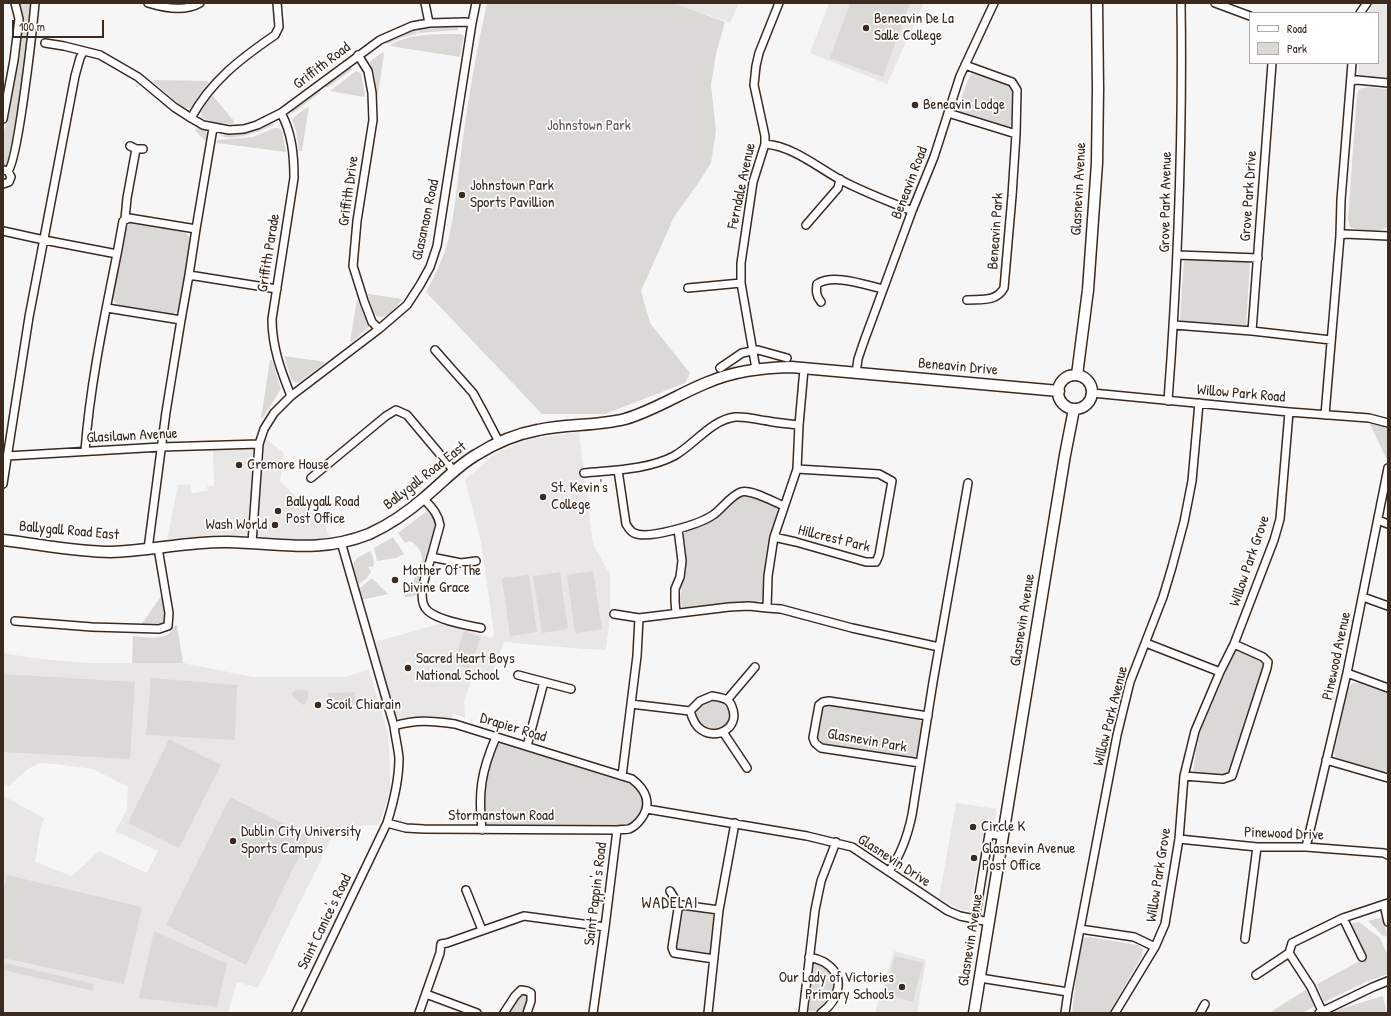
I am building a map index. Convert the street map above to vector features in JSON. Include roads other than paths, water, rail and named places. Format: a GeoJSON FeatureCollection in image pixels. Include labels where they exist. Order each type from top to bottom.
{"type":"FeatureCollection","features":[{"type":"Feature","properties":{"kind":"main road","name":"Glasnevin Avenue"},"geometry":{"type":"LineString","coordinates":[[1077,375],[1087,298],[1092,242],[1098,89],[1097,3]]}},
{"type":"Feature","properties":{"kind":"main road","name":"Ballygall Road East"},"geometry":{"type":"LineString","coordinates":[[3,540],[110,552],[207,542],[311,546],[341,542],[368,534],[402,515],[476,454],[499,442],[538,430],[600,423],[632,417],[705,383],[727,375],[756,369],[791,368],[856,373]]}},
{"type":"Feature","properties":{"kind":"main road","name":"Beneavin Drive"},"geometry":{"type":"LineString","coordinates":[[856,373],[1059,391]]}},
{"type":"Feature","properties":{"kind":"main road"},"geometry":{"type":"LineString","coordinates":[[1077,375],[1086,379],[1092,388],[1091,398],[1084,406],[1074,409],[1064,405],[1059,396],[1059,391],[1060,386],[1066,378],[1077,375]]}},
{"type":"Feature","properties":{"kind":"main road","name":"Glasnevin Avenue"},"geometry":{"type":"LineString","coordinates":[[974,1013],[1065,455],[1074,409]]}},
{"type":"Feature","properties":{"kind":"street"},"geometry":{"type":"LineString","coordinates":[[3,119],[14,60],[19,19],[15,3]]}},
{"type":"Feature","properties":{"kind":"street"},"geometry":{"type":"LineString","coordinates":[[5,169],[12,168],[16,147],[33,29],[35,3]]}},
{"type":"Feature","properties":{"kind":"street"},"geometry":{"type":"LineString","coordinates":[[148,3],[160,7],[171,8],[200,3]]}},
{"type":"Feature","properties":{"kind":"street"},"geometry":{"type":"LineString","coordinates":[[191,118],[208,91],[221,77],[275,35],[279,27],[277,3]]}},
{"type":"Feature","properties":{"kind":"street"},"geometry":{"type":"LineString","coordinates":[[425,3],[429,24]]}},
{"type":"Feature","properties":{"kind":"street","name":"Glasanaon Road"},"geometry":{"type":"LineString","coordinates":[[252,543],[259,444],[264,429],[274,413],[291,396],[379,329],[407,305],[430,267],[437,246],[476,3]]}},
{"type":"Feature","properties":{"kind":"street","name":"Ferndale Avenue"},"geometry":{"type":"LineString","coordinates":[[756,369],[741,283],[742,263],[753,182],[765,144],[765,136],[754,85],[756,66],[758,53],[779,3]]}},
{"type":"Feature","properties":{"kind":"street","name":"Beneavin Road"},"geometry":{"type":"LineString","coordinates":[[856,373],[858,359],[912,211],[934,157],[960,76],[994,3]]}},
{"type":"Feature","properties":{"kind":"street","name":"Grove Park Avenue"},"geometry":{"type":"LineString","coordinates":[[1168,401],[1178,255],[1182,79],[1181,3]]}},
{"type":"Feature","properties":{"kind":"street"},"geometry":{"type":"LineString","coordinates":[[1215,3],[1249,16]]}},
{"type":"Feature","properties":{"kind":"street"},"geometry":{"type":"LineString","coordinates":[[1361,12],[1366,3]]}},
{"type":"Feature","properties":{"kind":"street","name":"Griffith Road"},"geometry":{"type":"LineString","coordinates":[[45,43],[78,49],[83,52],[92,52],[100,55],[138,77],[174,107],[203,125],[229,130],[244,129],[257,125],[281,113],[380,40],[412,26],[465,22],[472,23]]}},
{"type":"Feature","properties":{"kind":"street"},"geometry":{"type":"LineString","coordinates":[[3,484],[27,329],[75,76],[83,52]]}},
{"type":"Feature","properties":{"kind":"street","name":"Griffith Drive"},"geometry":{"type":"LineString","coordinates":[[358,55],[368,71],[372,93],[372,120],[357,221],[353,266],[372,322],[379,329]]}},
{"type":"Feature","properties":{"kind":"street","name":"Grove Park Drive"},"geometry":{"type":"LineString","coordinates":[[1252,331],[1272,64]]}},
{"type":"Feature","properties":{"kind":"street"},"geometry":{"type":"LineString","coordinates":[[1325,415],[1340,236],[1352,64]]}},
{"type":"Feature","properties":{"kind":"street","name":"Beneavin Park"},"geometry":{"type":"LineString","coordinates":[[965,65],[1012,82],[1017,90],[1016,134],[1004,288],[996,297],[967,300]]}},
{"type":"Feature","properties":{"kind":"street"},"geometry":{"type":"LineString","coordinates":[[1351,81],[1357,80],[1388,83]]}},
{"type":"Feature","properties":{"kind":"street","name":"Griffith Parade"},"geometry":{"type":"LineString","coordinates":[[281,113],[288,126],[292,143],[294,178],[272,319],[274,346],[291,396]]}},
{"type":"Feature","properties":{"kind":"street"},"geometry":{"type":"LineString","coordinates":[[948,113],[1016,134]]}},
{"type":"Feature","properties":{"kind":"street"},"geometry":{"type":"LineString","coordinates":[[14,621],[92,627],[160,629],[168,626],[169,613],[153,548],[161,447],[213,128]]}},
{"type":"Feature","properties":{"kind":"street"},"geometry":{"type":"LineString","coordinates":[[765,144],[779,146],[878,198],[912,211]]}},
{"type":"Feature","properties":{"kind":"street"},"geometry":{"type":"LineString","coordinates":[[85,451],[86,432],[96,362],[123,221],[125,219],[127,198],[136,148]]}},
{"type":"Feature","properties":{"kind":"street"},"geometry":{"type":"LineString","coordinates":[[3,186],[11,179],[11,174],[5,169]]}},
{"type":"Feature","properties":{"kind":"street"},"geometry":{"type":"LineString","coordinates":[[806,225],[838,188],[840,179]]}},
{"type":"Feature","properties":{"kind":"street"},"geometry":{"type":"LineString","coordinates":[[125,219],[129,218],[196,229]]}},
{"type":"Feature","properties":{"kind":"street"},"geometry":{"type":"LineString","coordinates":[[3,231],[117,254]]}},
{"type":"Feature","properties":{"kind":"street"},"geometry":{"type":"LineString","coordinates":[[1340,236],[1345,234],[1388,236]]}},
{"type":"Feature","properties":{"kind":"street"},"geometry":{"type":"LineString","coordinates":[[1178,255],[1258,258]]}},
{"type":"Feature","properties":{"kind":"street"},"geometry":{"type":"LineString","coordinates":[[189,275],[277,290]]}},
{"type":"Feature","properties":{"kind":"street"},"geometry":{"type":"LineString","coordinates":[[821,302],[816,289],[817,284],[821,281],[832,279],[883,289]]}},
{"type":"Feature","properties":{"kind":"street"},"geometry":{"type":"LineString","coordinates":[[688,288],[741,283]]}},
{"type":"Feature","properties":{"kind":"street"},"geometry":{"type":"LineString","coordinates":[[106,308],[181,320]]}},
{"type":"Feature","properties":{"kind":"street"},"geometry":{"type":"LineString","coordinates":[[1174,325],[1252,331],[1331,340]]}},
{"type":"Feature","properties":{"kind":"street"},"geometry":{"type":"LineString","coordinates":[[435,350],[473,393],[499,442]]}},
{"type":"Feature","properties":{"kind":"street"},"geometry":{"type":"LineString","coordinates":[[720,368],[742,353],[758,350],[787,358]]}},
{"type":"Feature","properties":{"kind":"street","name":"Hillcrest Park"},"geometry":{"type":"LineString","coordinates":[[767,608],[768,576],[774,538],[796,469],[804,369]]}},
{"type":"Feature","properties":{"kind":"street","name":"Willow Park Road"},"geometry":{"type":"LineString","coordinates":[[1092,393],[1289,412],[1369,418],[1388,423]]}},
{"type":"Feature","properties":{"kind":"street","name":"Willow Park Avenue"},"geometry":{"type":"LineString","coordinates":[[1065,1013],[1117,735],[1130,682],[1146,643],[1172,567],[1184,522],[1192,481],[1199,403]]}},
{"type":"Feature","properties":{"kind":"street"},"geometry":{"type":"LineString","coordinates":[[311,478],[368,430],[396,410],[407,415],[454,471]]}},
{"type":"Feature","properties":{"kind":"street","name":"Willow Park Grove"},"geometry":{"type":"LineString","coordinates":[[1115,1013],[1155,947],[1165,924],[1179,839],[1184,776],[1195,731],[1220,672],[1234,644],[1274,540],[1280,519],[1289,412]]}},
{"type":"Feature","properties":{"kind":"street"},"geometry":{"type":"LineString","coordinates":[[584,473],[629,469],[673,456],[687,448],[722,421],[734,417],[746,417],[799,425]]}},
{"type":"Feature","properties":{"kind":"street","name":"Glasilawn Avenue"},"geometry":{"type":"LineString","coordinates":[[7,456],[161,447],[259,444]]}},
{"type":"Feature","properties":{"kind":"street","name":"Pinewood Avenue"},"geometry":{"type":"LineString","coordinates":[[1306,848],[1347,673],[1388,468]]}},
{"type":"Feature","properties":{"kind":"street","name":"Hillcrest Park"},"geometry":{"type":"LineString","coordinates":[[774,538],[796,542],[866,562],[876,562],[879,555],[892,481],[879,474],[796,469]]}},
{"type":"Feature","properties":{"kind":"street","name":"Hillcrest Park"},"geometry":{"type":"LineString","coordinates":[[618,470],[626,524],[634,533],[644,535],[655,534],[678,529],[711,516],[733,497],[742,492],[749,492],[784,506]]}},
{"type":"Feature","properties":{"kind":"street","name":"Glasnevin Park"},"geometry":{"type":"LineString","coordinates":[[889,871],[893,866],[909,830],[968,483]]}},
{"type":"Feature","properties":{"kind":"street"},"geometry":{"type":"LineString","coordinates":[[424,498],[439,518],[440,525],[424,577],[422,589],[423,600],[428,611],[445,620],[481,628]]}},
{"type":"Feature","properties":{"kind":"street"},"geometry":{"type":"LineString","coordinates":[[1378,520],[1388,524]]}},
{"type":"Feature","properties":{"kind":"street"},"geometry":{"type":"LineString","coordinates":[[676,613],[675,589],[680,577],[682,561],[678,529]]}},
{"type":"Feature","properties":{"kind":"street","name":"Saint Canice's Road"},"geometry":{"type":"LineString","coordinates":[[296,1013],[387,823],[395,798],[398,782],[399,756],[394,726],[341,542]]}},
{"type":"Feature","properties":{"kind":"street"},"geometry":{"type":"LineString","coordinates":[[431,556],[461,563],[476,561]]}},
{"type":"Feature","properties":{"kind":"street"},"geometry":{"type":"LineString","coordinates":[[1362,597],[1388,606]]}},
{"type":"Feature","properties":{"kind":"street"},"geometry":{"type":"LineString","coordinates":[[614,614],[639,618],[729,607],[749,606],[781,609],[852,628],[939,647]]}},
{"type":"Feature","properties":{"kind":"street"},"geometry":{"type":"LineString","coordinates":[[639,618],[637,656],[622,776],[632,779],[641,786],[646,795],[647,809]]}},
{"type":"Feature","properties":{"kind":"street"},"geometry":{"type":"LineString","coordinates":[[1146,643],[1220,672]]}},
{"type":"Feature","properties":{"kind":"street"},"geometry":{"type":"LineString","coordinates":[[1184,776],[1223,779],[1232,776],[1268,662],[1263,657],[1234,644]]}},
{"type":"Feature","properties":{"kind":"street"},"geometry":{"type":"LineString","coordinates":[[727,700],[756,667]]}},
{"type":"Feature","properties":{"kind":"street"},"geometry":{"type":"LineString","coordinates":[[1347,673],[1388,688]]}},
{"type":"Feature","properties":{"kind":"street"},"geometry":{"type":"LineString","coordinates":[[518,675],[571,689]]}},
{"type":"Feature","properties":{"kind":"street"},"geometry":{"type":"LineString","coordinates":[[527,746],[544,682]]}},
{"type":"Feature","properties":{"kind":"street"},"geometry":{"type":"LineString","coordinates":[[712,696],[727,700],[731,704],[734,712],[733,722],[723,732],[713,734],[699,728],[690,711],[700,701],[706,697],[712,696]]}},
{"type":"Feature","properties":{"kind":"street","name":"Glasnevin Park"},"geometry":{"type":"LineString","coordinates":[[920,763],[821,748],[813,738],[819,705],[823,702],[829,701],[928,716]]}},
{"type":"Feature","properties":{"kind":"street"},"geometry":{"type":"LineString","coordinates":[[631,704],[690,711]]}},
{"type":"Feature","properties":{"kind":"street","name":"Drapier Road"},"geometry":{"type":"LineString","coordinates":[[394,726],[407,722],[428,720],[455,724],[622,776]]}},
{"type":"Feature","properties":{"kind":"street"},"geometry":{"type":"LineString","coordinates":[[723,732],[747,768]]}},
{"type":"Feature","properties":{"kind":"street"},"geometry":{"type":"LineString","coordinates":[[482,830],[480,814],[480,786],[485,765],[496,737]]}},
{"type":"Feature","properties":{"kind":"street"},"geometry":{"type":"LineString","coordinates":[[1326,760],[1388,778]]}},
{"type":"Feature","properties":{"kind":"street","name":"Glasnevin Drive"},"geometry":{"type":"LineString","coordinates":[[647,809],[735,823],[836,842],[852,847],[948,911],[960,916],[989,922]]}},
{"type":"Feature","properties":{"kind":"street","name":"Saint Pappin's Road"},"geometry":{"type":"LineString","coordinates":[[593,1013],[617,830],[629,828],[637,824],[647,809]]}},
{"type":"Feature","properties":{"kind":"street","name":"Stormanstown Road"},"geometry":{"type":"LineString","coordinates":[[387,823],[406,828],[482,830],[617,830]]}},
{"type":"Feature","properties":{"kind":"street"},"geometry":{"type":"LineString","coordinates":[[708,1013],[720,910],[735,823]]}},
{"type":"Feature","properties":{"kind":"street","name":"Glasnevin Avenue"},"geometry":{"type":"LineString","coordinates":[[975,919],[989,834],[1003,836]]}},
{"type":"Feature","properties":{"kind":"street","name":"Pinewood Drive"},"geometry":{"type":"LineString","coordinates":[[1179,839],[1257,847],[1306,848],[1384,853],[1388,855]]}},
{"type":"Feature","properties":{"kind":"street"},"geometry":{"type":"LineString","coordinates":[[803,1013],[809,957],[821,881],[836,842]]}},
{"type":"Feature","properties":{"kind":"street"},"geometry":{"type":"LineString","coordinates":[[1245,939],[1257,847]]}},
{"type":"Feature","properties":{"kind":"street"},"geometry":{"type":"LineString","coordinates":[[983,868],[997,871]]}},
{"type":"Feature","properties":{"kind":"street"},"geometry":{"type":"LineString","coordinates":[[466,890],[482,930]]}},
{"type":"Feature","properties":{"kind":"street"},"geometry":{"type":"LineString","coordinates":[[670,890],[680,906]]}},
{"type":"Feature","properties":{"kind":"street"},"geometry":{"type":"LineString","coordinates":[[1256,975],[1289,953],[1292,943],[1343,918],[1386,904],[1388,922]]}},
{"type":"Feature","properties":{"kind":"street"},"geometry":{"type":"LineString","coordinates":[[680,906],[720,910]]}},
{"type":"Feature","properties":{"kind":"street"},"geometry":{"type":"LineString","coordinates":[[680,906],[678,909],[672,948],[674,953],[714,959]]}},
{"type":"Feature","properties":{"kind":"street"},"geometry":{"type":"LineString","coordinates":[[419,1013],[440,953],[441,944],[524,916],[605,927]]}},
{"type":"Feature","properties":{"kind":"street"},"geometry":{"type":"LineString","coordinates":[[1343,918],[1362,957]]}},
{"type":"Feature","properties":{"kind":"street"},"geometry":{"type":"LineString","coordinates":[[1080,929],[1134,937],[1155,947]]}},
{"type":"Feature","properties":{"kind":"street"},"geometry":{"type":"LineString","coordinates":[[1289,953],[1311,987],[1320,1012],[1388,981]]}},
{"type":"Feature","properties":{"kind":"street"},"geometry":{"type":"LineString","coordinates":[[809,957],[824,962],[834,971],[838,980],[837,996],[829,1007],[821,1013]]}},
{"type":"Feature","properties":{"kind":"street"},"geometry":{"type":"LineString","coordinates":[[980,978],[1068,992]]}},
{"type":"Feature","properties":{"kind":"street"},"geometry":{"type":"LineString","coordinates":[[504,1013],[515,996],[521,990],[531,993],[531,1001],[527,1013]]}},
{"type":"Feature","properties":{"kind":"street"},"geometry":{"type":"LineString","coordinates":[[426,994],[477,1013]]}},
{"type":"Feature","properties":{"kind":"street"},"geometry":{"type":"LineString","coordinates":[[1200,1013],[1204,1004]]}},
{"type":"Feature","properties":{"kind":"place","name":"Beneavin De La Salle College"},"geometry":{"type":"Point","coordinates":[866,28]}},
{"type":"Feature","properties":{"kind":"place","name":"Beneavin Lodge"},"geometry":{"type":"Point","coordinates":[915,105]}},
{"type":"Feature","properties":{"kind":"place","name":"Johnstown Park Sports Pavillion"},"geometry":{"type":"Point","coordinates":[462,195]}},
{"type":"Feature","properties":{"kind":"place","name":"Cremore House"},"geometry":{"type":"Point","coordinates":[239,465]}},
{"type":"Feature","properties":{"kind":"place","name":"St. Kevin's College"},"geometry":{"type":"Point","coordinates":[543,497]}},
{"type":"Feature","properties":{"kind":"place","name":"Ballygall Road Post Office"},"geometry":{"type":"Point","coordinates":[278,511]}},
{"type":"Feature","properties":{"kind":"place","name":"Wash World"},"geometry":{"type":"Point","coordinates":[275,525]}},
{"type":"Feature","properties":{"kind":"place","name":"Mother Of The Divine Grace"},"geometry":{"type":"Point","coordinates":[395,580]}},
{"type":"Feature","properties":{"kind":"place","name":"Sacred Heart Boys National School"},"geometry":{"type":"Point","coordinates":[408,668]}},
{"type":"Feature","properties":{"kind":"place","name":"Scoil Chiarain"},"geometry":{"type":"Point","coordinates":[318,705]}},
{"type":"Feature","properties":{"kind":"place","name":"Circle K"},"geometry":{"type":"Point","coordinates":[973,827]}},
{"type":"Feature","properties":{"kind":"place","name":"Dublin City University Sports Campus"},"geometry":{"type":"Point","coordinates":[233,841]}},
{"type":"Feature","properties":{"kind":"place","name":"Glasnevin Avenue Post Office"},"geometry":{"type":"Point","coordinates":[974,858]}},
{"type":"Feature","properties":{"kind":"place","name":"Our Lady of Victories Primary Schools"},"geometry":{"type":"Point","coordinates":[902,987]}},
{"type":"Feature","properties":{"kind":"district","name":"WADELAI"},"geometry":{"type":"Point","coordinates":[670,904]}},
{"type":"Feature","properties":{"kind":"park label","name":"Johnstown Park"},"geometry":{"type":"Point","coordinates":[589,126]}}]}
